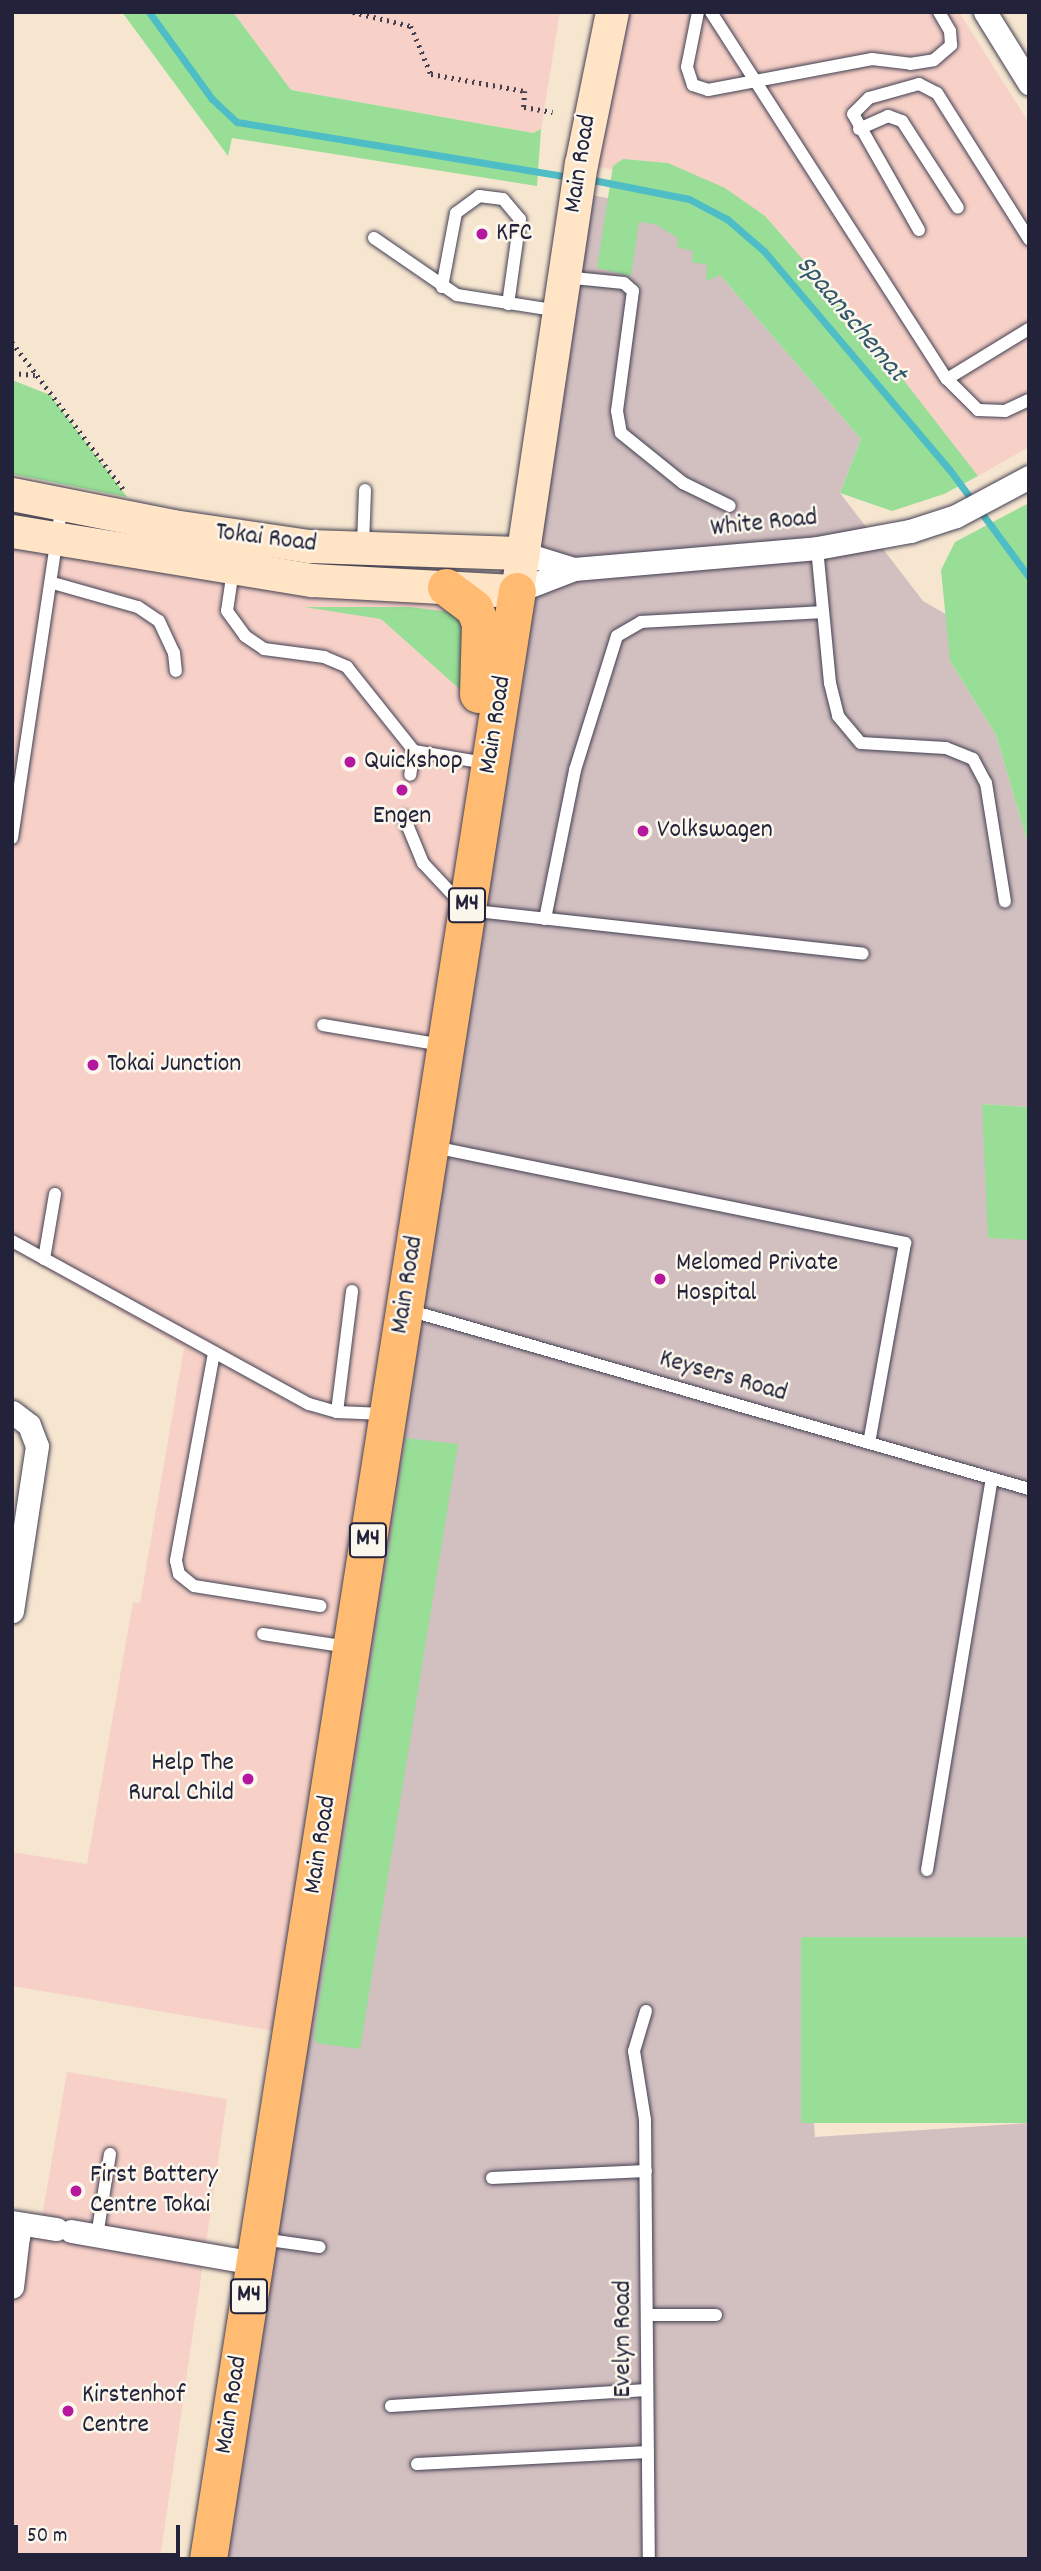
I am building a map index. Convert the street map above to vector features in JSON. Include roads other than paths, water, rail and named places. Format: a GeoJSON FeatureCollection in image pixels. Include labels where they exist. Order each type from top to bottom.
{"type":"FeatureCollection","features":[{"type":"Feature","properties":{"kind":"main road","name":"Main Road"},"geometry":{"type":"LineString","coordinates":[[208,2559],[430,1146],[437,1045],[480,762],[517,591],[578,178],[610,15]]}},
{"type":"Feature","properties":{"kind":"main road","name":"Tokai Road"},"geometry":{"type":"LineString","coordinates":[[12,494],[237,537],[363,549],[522,554]]}},
{"type":"Feature","properties":{"kind":"main road","name":"Tokai Road"},"geometry":{"type":"LineString","coordinates":[[12,531],[233,570],[312,580],[517,591]]}},
{"type":"Feature","properties":{"kind":"main road"},"geometry":{"type":"LineString","coordinates":[[446,587],[474,608],[482,636],[480,762]]}},
{"type":"Feature","properties":{"kind":"main road"},"geometry":{"type":"LineString","coordinates":[[417,1225],[408,1171],[437,1045]]}},
{"type":"Feature","properties":{"kind":"street"},"geometry":{"type":"LineString","coordinates":[[985,12],[1029,83]]}},
{"type":"Feature","properties":{"kind":"street","name":"White Road"},"geometry":{"type":"LineString","coordinates":[[517,591],[575,569],[817,548],[886,536],[956,516],[1029,477]]}},
{"type":"Feature","properties":{"kind":"street","name":"White Road"},"geometry":{"type":"LineString","coordinates":[[522,554],[575,569]]}},
{"type":"Feature","properties":{"kind":"street"},"geometry":{"type":"LineString","coordinates":[[12,1412],[29,1425],[37,1446],[12,1611]]}},
{"type":"Feature","properties":{"kind":"street"},"geometry":{"type":"LineString","coordinates":[[12,2224],[97,2236],[257,2251]]}},
{"type":"Feature","properties":{"kind":"street"},"geometry":{"type":"LineString","coordinates":[[12,2224],[18,2235],[12,2287]]}},
{"type":"Feature","properties":{"kind":"lane"},"geometry":{"type":"LineString","coordinates":[[698,12],[687,67],[694,86],[708,90],[880,58],[910,64],[934,60],[951,45],[950,31],[939,12]]}},
{"type":"Feature","properties":{"kind":"lane"},"geometry":{"type":"LineString","coordinates":[[711,12],[947,379],[978,410],[1005,411],[1029,400]]}},
{"type":"Feature","properties":{"kind":"lane"},"geometry":{"type":"LineString","coordinates":[[919,230],[859,129],[855,109],[869,98],[919,84],[929,87],[1029,239]]}},
{"type":"Feature","properties":{"kind":"lane"},"geometry":{"type":"LineString","coordinates":[[859,129],[888,116],[902,121],[958,208]]}},
{"type":"Feature","properties":{"kind":"lane"},"geometry":{"type":"LineString","coordinates":[[442,287],[456,213],[478,196],[503,199],[520,219],[508,304]]}},
{"type":"Feature","properties":{"kind":"lane"},"geometry":{"type":"LineString","coordinates":[[374,238],[457,295],[559,311]]}},
{"type":"Feature","properties":{"kind":"lane"},"geometry":{"type":"LineString","coordinates":[[564,277],[624,283],[633,291],[617,411],[621,433],[683,484],[730,506]]}},
{"type":"Feature","properties":{"kind":"lane"},"geometry":{"type":"LineString","coordinates":[[947,379],[1029,329]]}},
{"type":"Feature","properties":{"kind":"lane"},"geometry":{"type":"LineString","coordinates":[[363,549],[365,490]]}},
{"type":"Feature","properties":{"kind":"lane"},"geometry":{"type":"LineString","coordinates":[[12,838],[53,583],[62,504]]}},
{"type":"Feature","properties":{"kind":"lane"},"geometry":{"type":"LineString","coordinates":[[817,548],[834,705],[854,738],[869,746],[959,751],[972,759],[982,772],[1005,901]]}},
{"type":"Feature","properties":{"kind":"lane"},"geometry":{"type":"LineString","coordinates":[[233,570],[227,611],[245,636],[264,649],[324,657],[347,667],[414,751],[480,762]]}},
{"type":"Feature","properties":{"kind":"lane"},"geometry":{"type":"LineString","coordinates":[[53,583],[138,607],[159,621],[174,653],[176,671]]}},
{"type":"Feature","properties":{"kind":"lane"},"geometry":{"type":"LineString","coordinates":[[545,919],[572,780],[617,636],[641,622],[823,612]]}},
{"type":"Feature","properties":{"kind":"lane"},"geometry":{"type":"LineString","coordinates":[[410,775],[414,751]]}},
{"type":"Feature","properties":{"kind":"lane"},"geometry":{"type":"LineString","coordinates":[[404,817],[423,863],[459,903],[545,919],[863,954]]}},
{"type":"Feature","properties":{"kind":"lane"},"geometry":{"type":"LineString","coordinates":[[323,1025],[437,1045]]}},
{"type":"Feature","properties":{"kind":"lane"},"geometry":{"type":"LineString","coordinates":[[430,1146],[905,1243],[869,1443]]}},
{"type":"Feature","properties":{"kind":"lane"},"geometry":{"type":"LineString","coordinates":[[44,1259],[55,1194]]}},
{"type":"Feature","properties":{"kind":"lane"},"geometry":{"type":"LineString","coordinates":[[12,1241],[309,1404],[337,1412],[388,1414]]}},
{"type":"Feature","properties":{"kind":"lane"},"geometry":{"type":"LineString","coordinates":[[337,1412],[352,1291]]}},
{"type":"Feature","properties":{"kind":"lane","name":"Keysers Road"},"geometry":{"type":"LineString","coordinates":[[404,1308],[1029,1489]]}},
{"type":"Feature","properties":{"kind":"lane"},"geometry":{"type":"LineString","coordinates":[[214,1353],[176,1561],[179,1574],[194,1586],[320,1606]]}},
{"type":"Feature","properties":{"kind":"lane"},"geometry":{"type":"LineString","coordinates":[[927,1870],[992,1478]]}},
{"type":"Feature","properties":{"kind":"lane"},"geometry":{"type":"LineString","coordinates":[[263,1634],[352,1647]]}},
{"type":"Feature","properties":{"kind":"lane","name":"Evelyn Road"},"geometry":{"type":"LineString","coordinates":[[646,2011],[634,2050],[645,2120],[649,2559]]}},
{"type":"Feature","properties":{"kind":"lane"},"geometry":{"type":"LineString","coordinates":[[97,2236],[110,2154]]}},
{"type":"Feature","properties":{"kind":"lane"},"geometry":{"type":"LineString","coordinates":[[492,2178],[646,2171]]}},
{"type":"Feature","properties":{"kind":"lane"},"geometry":{"type":"LineString","coordinates":[[257,2251],[319,2247]]}},
{"type":"Feature","properties":{"kind":"lane"},"geometry":{"type":"LineString","coordinates":[[647,2315],[716,2315]]}},
{"type":"Feature","properties":{"kind":"lane"},"geometry":{"type":"LineString","coordinates":[[391,2406],[647,2390]]}},
{"type":"Feature","properties":{"kind":"lane"},"geometry":{"type":"LineString","coordinates":[[418,2464],[648,2452]]}},
{"type":"Feature","properties":{"kind":"waterway"},"geometry":{"type":"LineString","coordinates":[[149,12],[212,99],[237,122],[569,177]]}},
{"type":"Feature","properties":{"kind":"waterway","name":"Spaanschemat"},"geometry":{"type":"LineString","coordinates":[[588,179],[689,199],[727,219],[764,251],[949,469],[1029,577]]}},
{"type":"Feature","properties":{"kind":"place","name":"KFC"},"geometry":{"type":"Point","coordinates":[482,234]}},
{"type":"Feature","properties":{"kind":"place","name":"Quickshop"},"geometry":{"type":"Point","coordinates":[350,762]}},
{"type":"Feature","properties":{"kind":"place","name":"Engen"},"geometry":{"type":"Point","coordinates":[402,790]}},
{"type":"Feature","properties":{"kind":"place","name":"Volkswagen"},"geometry":{"type":"Point","coordinates":[643,831]}},
{"type":"Feature","properties":{"kind":"place","name":"Tokai Junction"},"geometry":{"type":"Point","coordinates":[93,1065]}},
{"type":"Feature","properties":{"kind":"place","name":"Melomed Private Hospital"},"geometry":{"type":"Point","coordinates":[660,1279]}},
{"type":"Feature","properties":{"kind":"place","name":"Help The Rural Child"},"geometry":{"type":"Point","coordinates":[248,1779]}},
{"type":"Feature","properties":{"kind":"place","name":"First Battery Centre Tokai"},"geometry":{"type":"Point","coordinates":[76,2191]}},
{"type":"Feature","properties":{"kind":"place","name":"Kirstenhof Centre"},"geometry":{"type":"Point","coordinates":[68,2411]}}]}
